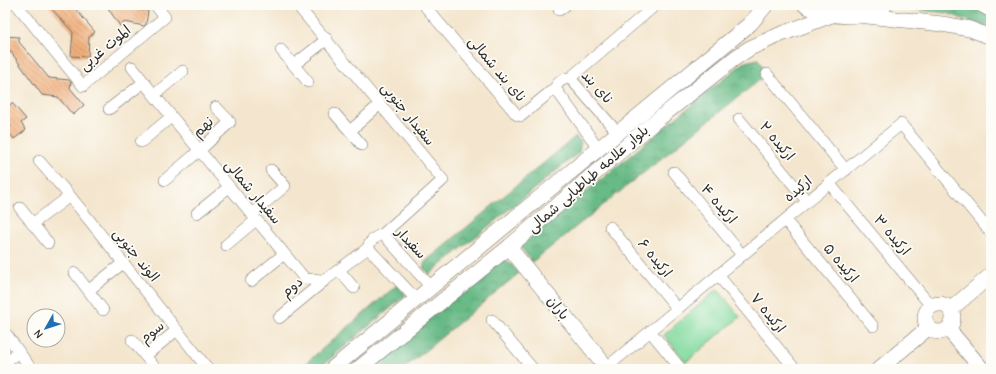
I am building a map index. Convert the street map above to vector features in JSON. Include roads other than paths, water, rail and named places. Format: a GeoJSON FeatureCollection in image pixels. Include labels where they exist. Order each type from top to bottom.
{"type":"FeatureCollection","features":[{"type":"Feature","properties":{"kind":"main road","name":"بلوار علامه طباطبایی شمالی"},"geometry":{"type":"LineString","coordinates":[[332,369],[751,23],[766,5]]}},
{"type":"Feature","properties":{"kind":"main road"},"geometry":{"type":"LineString","coordinates":[[805,5],[824,14],[858,15],[942,24],[970,29],[991,37]]}},
{"type":"Feature","properties":{"kind":"main road"},"geometry":{"type":"LineString","coordinates":[[858,15],[871,12],[885,5]]}},
{"type":"Feature","properties":{"kind":"main road"},"geometry":{"type":"LineString","coordinates":[[982,5],[991,10]]}},
{"type":"Feature","properties":{"kind":"main road","name":"بلوار علامه طباطبایی شمالی"},"geometry":{"type":"LineString","coordinates":[[358,369],[508,247],[652,124],[735,58],[750,48],[779,35],[832,15]]}},
{"type":"Feature","properties":{"kind":"main road","name":"باران"},"geometry":{"type":"LineString","coordinates":[[508,247],[607,368]]}},
{"type":"Feature","properties":{"kind":"main road"},"geometry":{"type":"LineString","coordinates":[[951,309],[991,275]]}},
{"type":"Feature","properties":{"kind":"main road"},"geometry":{"type":"LineString","coordinates":[[938,304],[944,305],[951,309],[954,316],[953,324],[948,330],[940,333],[933,332],[928,328],[925,318],[926,312],[931,306],[938,304]]}},
{"type":"Feature","properties":{"kind":"main road"},"geometry":{"type":"LineString","coordinates":[[879,369],[928,328]]}},
{"type":"Feature","properties":{"kind":"main road"},"geometry":{"type":"LineString","coordinates":[[948,330],[982,369]]}},
{"type":"Feature","properties":{"kind":"street","name":"الموت غربی"},"geometry":{"type":"LineString","coordinates":[[17,5],[83,86],[165,17],[155,5]]}},
{"type":"Feature","properties":{"kind":"street","name":"سفیدار جنوبی"},"geometry":{"type":"LineString","coordinates":[[297,5],[327,39],[442,180],[383,234]]}},
{"type":"Feature","properties":{"kind":"street","name":"نای بند شمالی"},"geometry":{"type":"LineString","coordinates":[[424,5],[517,116],[521,116],[555,88]]}},
{"type":"Feature","properties":{"kind":"street"},"geometry":{"type":"LineString","coordinates":[[570,78],[652,8],[649,5]]}},
{"type":"Feature","properties":{"kind":"street"},"geometry":{"type":"LineString","coordinates":[[294,65],[327,39]]}},
{"type":"Feature","properties":{"kind":"street"},"geometry":{"type":"LineString","coordinates":[[281,50],[308,82]]}},
{"type":"Feature","properties":{"kind":"street","name":"سفیدار شمالی"},"geometry":{"type":"LineString","coordinates":[[132,67],[171,117],[305,279],[325,280]]}},
{"type":"Feature","properties":{"kind":"street"},"geometry":{"type":"LineString","coordinates":[[154,95],[183,71]]}},
{"type":"Feature","properties":{"kind":"street"},"geometry":{"type":"LineString","coordinates":[[767,74],[846,170]]}},
{"type":"Feature","properties":{"kind":"street","name":"نای بند"},"geometry":{"type":"LineString","coordinates":[[555,88],[562,79],[570,78],[618,133]]}},
{"type":"Feature","properties":{"kind":"street"},"geometry":{"type":"LineString","coordinates":[[109,109],[144,82]]}},
{"type":"Feature","properties":{"kind":"street"},"geometry":{"type":"LineString","coordinates":[[555,88],[599,149]]}},
{"type":"Feature","properties":{"kind":"street"},"geometry":{"type":"LineString","coordinates":[[350,131],[380,104]]}},
{"type":"Feature","properties":{"kind":"street","name":"نهم"},"geometry":{"type":"LineString","coordinates":[[200,151],[230,122],[216,107]]}},
{"type":"Feature","properties":{"kind":"street"},"geometry":{"type":"LineString","coordinates":[[335,114],[362,145]]}},
{"type":"Feature","properties":{"kind":"street"},"geometry":{"type":"LineString","coordinates":[[141,142],[171,117]]}},
{"type":"Feature","properties":{"kind":"street","name":"ارکیده ۲"},"geometry":{"type":"LineString","coordinates":[[739,119],[807,201]]}},
{"type":"Feature","properties":{"kind":"street","name":"ارکیده"},"geometry":{"type":"LineString","coordinates":[[607,368],[901,124],[991,233]]}},
{"type":"Feature","properties":{"kind":"street"},"geometry":{"type":"LineString","coordinates":[[164,180],[200,151]]}},
{"type":"Feature","properties":{"kind":"street","name":"الوند جنوبی"},"geometry":{"type":"LineString","coordinates":[[39,161],[70,196],[177,330],[204,368]]}},
{"type":"Feature","properties":{"kind":"street"},"geometry":{"type":"LineString","coordinates":[[226,245],[285,186],[271,170]]}},
{"type":"Feature","properties":{"kind":"street","name":"ارکیده ۴"},"geometry":{"type":"LineString","coordinates":[[674,172],[742,255]]}},
{"type":"Feature","properties":{"kind":"street","name":"ارکیده ۳"},"geometry":{"type":"LineString","coordinates":[[829,183],[931,306]]}},
{"type":"Feature","properties":{"kind":"street"},"geometry":{"type":"LineString","coordinates":[[197,213],[229,187]]}},
{"type":"Feature","properties":{"kind":"street"},"geometry":{"type":"LineString","coordinates":[[32,224],[70,196]]}},
{"type":"Feature","properties":{"kind":"street"},"geometry":{"type":"LineString","coordinates":[[20,208],[48,243]]}},
{"type":"Feature","properties":{"kind":"street","name":"ارکیده ۵"},"geometry":{"type":"LineString","coordinates":[[785,220],[873,326]]}},
{"type":"Feature","properties":{"kind":"street","name":"ارکیده ۶"},"geometry":{"type":"LineString","coordinates":[[610,227],[678,308]]}},
{"type":"Feature","properties":{"kind":"street","name":"سفیدار"},"geometry":{"type":"LineString","coordinates":[[368,248],[370,242],[375,237],[383,234],[431,287]]}},
{"type":"Feature","properties":{"kind":"street"},"geometry":{"type":"LineString","coordinates":[[325,280],[368,248],[417,300]]}},
{"type":"Feature","properties":{"kind":"street"},"geometry":{"type":"LineString","coordinates":[[251,281],[284,254]]}},
{"type":"Feature","properties":{"kind":"street"},"geometry":{"type":"LineString","coordinates":[[89,290],[123,263]]}},
{"type":"Feature","properties":{"kind":"street"},"geometry":{"type":"LineString","coordinates":[[339,270],[354,288]]}},
{"type":"Feature","properties":{"kind":"street"},"geometry":{"type":"LineString","coordinates":[[75,272],[102,310]]}},
{"type":"Feature","properties":{"kind":"street","name":"ارکیده ۷"},"geometry":{"type":"LineString","coordinates":[[718,275],[795,369]]}},
{"type":"Feature","properties":{"kind":"street","name":"دوم"},"geometry":{"type":"LineString","coordinates":[[279,318],[325,280]]}},
{"type":"Feature","properties":{"kind":"street"},"geometry":{"type":"LineString","coordinates":[[492,320],[533,369]]}},
{"type":"Feature","properties":{"kind":"street","name":"سوم"},"geometry":{"type":"LineString","coordinates":[[145,356],[177,330]]}},
{"type":"Feature","properties":{"kind":"street"},"geometry":{"type":"LineString","coordinates":[[650,331],[681,369]]}},
{"type":"Feature","properties":{"kind":"street"},"geometry":{"type":"LineString","coordinates":[[7,335],[29,366]]}},
{"type":"Feature","properties":{"kind":"street"},"geometry":{"type":"LineString","coordinates":[[132,340],[156,369]]}},
{"type":"Feature","properties":{"kind":"street"},"geometry":{"type":"LineString","coordinates":[[5,362],[19,352]]}}]}
